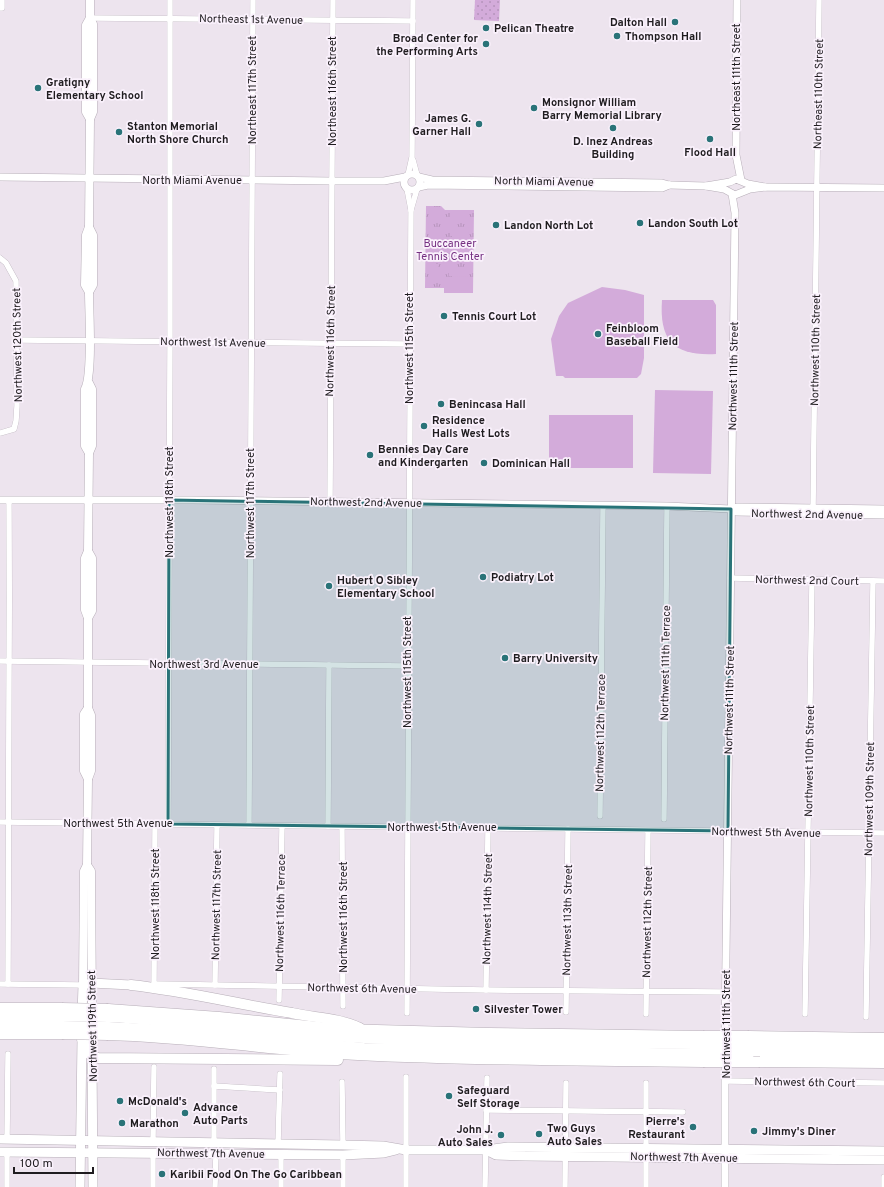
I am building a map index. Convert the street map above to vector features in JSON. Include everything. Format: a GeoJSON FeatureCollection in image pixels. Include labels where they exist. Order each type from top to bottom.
{"type":"FeatureCollection","features":[{"type":"Feature","properties":{"kind":"highway"},"geometry":{"type":"LineString","coordinates":[[131,985],[173,990],[294,1014],[348,1022],[364,1030]]}},
{"type":"Feature","properties":{"kind":"highway"},"geometry":{"type":"LineString","coordinates":[[0,1008],[62,1021]]}},
{"type":"Feature","properties":{"kind":"highway"},"geometry":{"type":"LineString","coordinates":[[108,1022],[154,1011],[364,1030],[703,1049],[760,1062],[884,1063]]}},
{"type":"Feature","properties":{"kind":"highway"},"geometry":{"type":"LineString","coordinates":[[0,1016],[62,1021],[108,1022],[162,1020],[297,1034],[371,1039],[703,1049],[749,1045],[884,1047]]}},
{"type":"Feature","properties":{"kind":"highway"},"geometry":{"type":"LineString","coordinates":[[0,1026],[62,1021],[108,1022],[178,1039],[295,1051],[359,1055],[440,1057]]}},
{"type":"Feature","properties":{"kind":"highway"},"geometry":{"type":"LineString","coordinates":[[0,1034],[62,1021]]}},
{"type":"Feature","properties":{"kind":"highway"},"geometry":{"type":"LineString","coordinates":[[82,1039],[89,1054],[98,1058],[277,1060],[440,1057],[703,1049],[749,1045],[884,1038]]}},
{"type":"Feature","properties":{"kind":"highway"},"geometry":{"type":"LineString","coordinates":[[749,1045],[884,1056]]}},
{"type":"Feature","properties":{"kind":"main road","name":"Northwest 119th Street"},"geometry":{"type":"LineString","coordinates":[[90,0],[90,18],[86,25],[86,112],[90,119],[89,227],[93,235],[93,285],[89,292],[89,383],[85,389],[85,446],[89,453],[88,551],[85,558],[84,610],[88,618],[88,708],[91,715],[91,771],[88,779],[87,865],[84,871],[87,984],[92,1055],[93,1187]]}},
{"type":"Feature","properties":{"kind":"main road","name":"Northwest 119th Street"},"geometry":{"type":"LineString","coordinates":[[80,1187],[82,1039],[87,984]]}},
{"type":"Feature","properties":{"kind":"main road","name":"Northwest 6th Avenue"},"geometry":{"type":"LineString","coordinates":[[87,984],[131,985]]}},
{"type":"Feature","properties":{"kind":"main road","name":"Northwest 7th Avenue"},"geometry":{"type":"LineString","coordinates":[[4,1140],[93,1140],[383,1146],[402,1150],[486,1150],[496,1154],[565,1152],[725,1154],[884,1151]]}},
{"type":"Feature","properties":{"kind":"main road"},"geometry":{"type":"LineString","coordinates":[[170,1152],[178,1148],[202,1149],[214,1143]]}},
{"type":"Feature","properties":{"kind":"main road"},"geometry":{"type":"LineString","coordinates":[[216,1153],[225,1148],[244,1148],[257,1144]]}},
{"type":"Feature","properties":{"kind":"main road","name":"Northwest 7th Avenue"},"geometry":{"type":"LineString","coordinates":[[4,1152],[170,1152],[343,1155],[384,1154],[402,1150]]}},
{"type":"Feature","properties":{"kind":"main road"},"geometry":{"type":"LineString","coordinates":[[826,1159],[842,1156],[855,1156],[866,1151]]}},
{"type":"Feature","properties":{"kind":"main road","name":"Northwest 7th Avenue"},"geometry":{"type":"LineString","coordinates":[[565,1152],[608,1156],[620,1153],[646,1153]]}},
{"type":"Feature","properties":{"kind":"main road","name":"Northwest 7th Avenue"},"geometry":{"type":"LineString","coordinates":[[725,1154],[884,1160]]}},
{"type":"Feature","properties":{"kind":"street"},"geometry":{"type":"LineString","coordinates":[[1,8],[2,0]]}},
{"type":"Feature","properties":{"kind":"street","name":"Northwest 118th Street"},"geometry":{"type":"LineString","coordinates":[[168,824],[170,0]]}},
{"type":"Feature","properties":{"kind":"street","name":"Northeast 117th Street"},"geometry":{"type":"LineString","coordinates":[[251,180],[252,0]]}},
{"type":"Feature","properties":{"kind":"street","name":"Northeast 116th Street"},"geometry":{"type":"LineString","coordinates":[[331,181],[333,0]]}},
{"type":"Feature","properties":{"kind":"street"},"geometry":{"type":"LineString","coordinates":[[411,210],[404,183],[412,158],[413,0]]}},
{"type":"Feature","properties":{"kind":"street","name":"Northeast 111th Street"},"geometry":{"type":"LineString","coordinates":[[731,181],[736,154],[737,0]]}},
{"type":"Feature","properties":{"kind":"street","name":"Northeast 110th Street"},"geometry":{"type":"LineString","coordinates":[[816,187],[819,0]]}},
{"type":"Feature","properties":{"kind":"street","name":"Northeast 1st Avenue"},"geometry":{"type":"LineString","coordinates":[[90,18],[413,21]]}},
{"type":"Feature","properties":{"kind":"street","name":"Northeast 111th Street"},"geometry":{"type":"LineString","coordinates":[[736,154],[742,181]]}},
{"type":"Feature","properties":{"kind":"street"},"geometry":{"type":"LineString","coordinates":[[411,210],[420,183],[412,158]]}},
{"type":"Feature","properties":{"kind":"street"},"geometry":{"type":"LineString","coordinates":[[407,176],[418,176]]}},
{"type":"Feature","properties":{"kind":"street","name":"North Miami Avenue"},"geometry":{"type":"LineString","coordinates":[[0,177],[170,180],[384,181],[407,176]]}},
{"type":"Feature","properties":{"kind":"street","name":"North Miami Avenue"},"geometry":{"type":"LineString","coordinates":[[418,176],[432,180],[509,183],[599,184],[662,182],[669,185],[706,186],[730,193]]}},
{"type":"Feature","properties":{"kind":"street","name":"Northwest 117th Street"},"geometry":{"type":"LineString","coordinates":[[249,825],[251,180]]}},
{"type":"Feature","properties":{"kind":"street","name":"Northwest 116th Street"},"geometry":{"type":"LineString","coordinates":[[330,502],[331,181]]}},
{"type":"Feature","properties":{"kind":"street","name":"North Miami Avenue"},"geometry":{"type":"LineString","coordinates":[[384,181],[406,188]]}},
{"type":"Feature","properties":{"kind":"street"},"geometry":{"type":"LineString","coordinates":[[765,187],[742,181],[731,181],[728,188],[730,193],[738,195],[742,192],[765,187],[884,188]]}},
{"type":"Feature","properties":{"kind":"street","name":"North Miami Avenue"},"geometry":{"type":"LineString","coordinates":[[706,186],[714,183],[731,181]]}},
{"type":"Feature","properties":{"kind":"street"},"geometry":{"type":"LineString","coordinates":[[742,181],[744,187],[742,192]]}},
{"type":"Feature","properties":{"kind":"street","name":"North Miami Avenue"},"geometry":{"type":"LineString","coordinates":[[418,188],[428,185],[509,183]]}},
{"type":"Feature","properties":{"kind":"street","name":"Northwest 110th Street"},"geometry":{"type":"LineString","coordinates":[[813,511],[816,187]]}},
{"type":"Feature","properties":{"kind":"street"},"geometry":{"type":"LineString","coordinates":[[406,188],[411,190],[418,188]]}},
{"type":"Feature","properties":{"kind":"street","name":"Northwest 111th Street"},"geometry":{"type":"LineString","coordinates":[[735,213],[742,192]]}},
{"type":"Feature","properties":{"kind":"street","name":"Northwest 111th Street"},"geometry":{"type":"LineString","coordinates":[[725,1187],[725,992],[735,213],[730,193]]}},
{"type":"Feature","properties":{"kind":"street","name":"Northwest 115th Street"},"geometry":{"type":"LineString","coordinates":[[407,1013],[406,826],[411,210]]}},
{"type":"Feature","properties":{"kind":"street","name":"Northwest 120th Street"},"geometry":{"type":"LineString","coordinates":[[0,258],[6,263],[16,281],[17,406],[14,429],[0,433]]}},
{"type":"Feature","properties":{"kind":"street","name":"Northwest 1st Avenue"},"geometry":{"type":"LineString","coordinates":[[16,340],[170,340],[251,343],[409,344]]}},
{"type":"Feature","properties":{"kind":"street","name":"Northwest 2nd Avenue"},"geometry":{"type":"LineString","coordinates":[[0,500],[169,500],[667,506],[731,509],[736,512],[884,509]]}},
{"type":"Feature","properties":{"kind":"street"},"geometry":{"type":"LineString","coordinates":[[8,984],[10,661],[9,501]]}},
{"type":"Feature","properties":{"kind":"street","name":"Northwest 112th Terrace"},"geometry":{"type":"LineString","coordinates":[[600,816],[603,506]]}},
{"type":"Feature","properties":{"kind":"street","name":"Northwest 111th Terrace"},"geometry":{"type":"LineString","coordinates":[[664,819],[667,506]]}},
{"type":"Feature","properties":{"kind":"street","name":"Northwest 2nd Avenue"},"geometry":{"type":"LineString","coordinates":[[813,511],[884,515]]}},
{"type":"Feature","properties":{"kind":"street","name":"Northwest 2nd Court"},"geometry":{"type":"LineString","coordinates":[[730,578],[884,581]]}},
{"type":"Feature","properties":{"kind":"street","name":"Northwest 110th Street"},"geometry":{"type":"LineString","coordinates":[[805,1014],[812,580]]}},
{"type":"Feature","properties":{"kind":"street","name":"Northwest 109th Street"},"geometry":{"type":"LineString","coordinates":[[866,1016],[873,581]]}},
{"type":"Feature","properties":{"kind":"street","name":"Northwest 3rd Avenue"},"geometry":{"type":"LineString","coordinates":[[0,661],[407,666]]}},
{"type":"Feature","properties":{"kind":"street"},"geometry":{"type":"LineString","coordinates":[[328,826],[329,665]]}},
{"type":"Feature","properties":{"kind":"street","name":"Northwest 5th Avenue"},"geometry":{"type":"LineString","coordinates":[[0,822],[884,832]]}},
{"type":"Feature","properties":{"kind":"street","name":"Northwest 118th Street"},"geometry":{"type":"LineString","coordinates":[[154,984],[155,824]]}},
{"type":"Feature","properties":{"kind":"street","name":"Northwest 117th Street"},"geometry":{"type":"LineString","coordinates":[[215,985],[217,825]]}},
{"type":"Feature","properties":{"kind":"street","name":"Northwest 116th Terrace"},"geometry":{"type":"LineString","coordinates":[[279,1000],[282,826]]}},
{"type":"Feature","properties":{"kind":"street","name":"Northwest 116th Street"},"geometry":{"type":"LineString","coordinates":[[342,827],[343,1006]]}},
{"type":"Feature","properties":{"kind":"street","name":"Northwest 114th Street"},"geometry":{"type":"LineString","coordinates":[[486,990],[488,827]]}},
{"type":"Feature","properties":{"kind":"street","name":"Northwest 113th Street"},"geometry":{"type":"LineString","coordinates":[[566,1012],[568,829]]}},
{"type":"Feature","properties":{"kind":"street","name":"Northwest 112th Street"},"geometry":{"type":"LineString","coordinates":[[646,1014],[648,830]]}},
{"type":"Feature","properties":{"kind":"street","name":"Northwest 6th Avenue"},"geometry":{"type":"LineString","coordinates":[[0,984],[87,984]]}},
{"type":"Feature","properties":{"kind":"street","name":"Northwest 6th Avenue"},"geometry":{"type":"LineString","coordinates":[[131,985],[154,984],[408,989],[725,992]]}},
{"type":"Feature","properties":{"kind":"street"},"geometry":{"type":"LineString","coordinates":[[4,1140],[8,1054]]}},
{"type":"Feature","properties":{"kind":"street"},"geometry":{"type":"LineString","coordinates":[[153,1141],[154,1067]]}},
{"type":"Feature","properties":{"kind":"street"},"geometry":{"type":"LineString","coordinates":[[214,1069],[214,1143]]}},
{"type":"Feature","properties":{"kind":"street"},"geometry":{"type":"LineString","coordinates":[[278,1144],[280,1074]]}},
{"type":"Feature","properties":{"kind":"street"},"geometry":{"type":"LineString","coordinates":[[406,1077],[402,1150],[406,1187]]}},
{"type":"Feature","properties":{"kind":"street"},"geometry":{"type":"LineString","coordinates":[[485,1187],[487,1078]]}},
{"type":"Feature","properties":{"kind":"street","name":"Northwest 6th Court"},"geometry":{"type":"LineString","coordinates":[[726,1081],[884,1083]]}},
{"type":"Feature","properties":{"kind":"street"},"geometry":{"type":"LineString","coordinates":[[342,1082],[343,1145]]}},
{"type":"Feature","properties":{"kind":"street"},"geometry":{"type":"LineString","coordinates":[[565,1187],[567,1111],[566,1083]]}},
{"type":"Feature","properties":{"kind":"street"},"geometry":{"type":"LineString","coordinates":[[646,1083],[646,1187]]}},
{"type":"Feature","properties":{"kind":"street"},"geometry":{"type":"LineString","coordinates":[[214,1086],[280,1090]]}},
{"type":"Feature","properties":{"kind":"street"},"geometry":{"type":"LineString","coordinates":[[486,1110],[683,1112]]}},
{"type":"Feature","properties":{"kind":"street"},"geometry":{"type":"LineString","coordinates":[[4,1152],[7,1187]]}},
{"type":"Feature","properties":{"kind":"street"},"geometry":{"type":"LineString","coordinates":[[153,1152],[153,1187]]}},
{"type":"Feature","properties":{"kind":"street"},"geometry":{"type":"LineString","coordinates":[[215,1187],[216,1153]]}},
{"type":"Feature","properties":{"kind":"street"},"geometry":{"type":"LineString","coordinates":[[280,1187],[281,1155]]}},
{"type":"Feature","properties":{"kind":"street"},"geometry":{"type":"LineString","coordinates":[[343,1155],[343,1187]]}},
{"type":"Feature","properties":{"kind":"street"},"geometry":{"type":"LineString","coordinates":[[884,1177],[884,1187]]}},
{"type":"Feature","properties":{"kind":"highlighted area"},"geometry":{"type":"Polygon","coordinates":[[[169,500],[731,509],[728,831],[168,824],[169,500]]]}},
{"type":"Feature","properties":{"kind":"green space"},"geometry":{"type":"Polygon","coordinates":[[[475,0],[500,0],[499,21],[474,20],[475,0]]]}},
{"type":"Feature","properties":{"kind":"green space","name":"Buccaneer Tennis Center"},"geometry":{"type":"Polygon","coordinates":[[[426,206],[441,206],[445,210],[474,210],[473,293],[444,293],[444,288],[425,288],[426,206]]]}},
{"type":"Feature","properties":{"kind":"green space"},"geometry":{"type":"Polygon","coordinates":[[[450,213],[469,213],[469,222],[450,222],[450,213]]]}},
{"type":"Feature","properties":{"kind":"green space"},"geometry":{"type":"Polygon","coordinates":[[[450,227],[469,227],[468,236],[450,236],[450,227]]]}},
{"type":"Feature","properties":{"kind":"green space"},"geometry":{"type":"Polygon","coordinates":[[[430,236],[438,236],[438,255],[429,255],[430,236]]]}},
{"type":"Feature","properties":{"kind":"green space"},"geometry":{"type":"Polygon","coordinates":[[[450,241],[469,241],[468,249],[450,249],[450,241]]]}},
{"type":"Feature","properties":{"kind":"green space"},"geometry":{"type":"Polygon","coordinates":[[[450,254],[468,254],[468,263],[449,263],[450,254]]]}},
{"type":"Feature","properties":{"kind":"green space"},"geometry":{"type":"Polygon","coordinates":[[[429,264],[438,264],[438,283],[429,283],[429,264]]]}},
{"type":"Feature","properties":{"kind":"green space"},"geometry":{"type":"Polygon","coordinates":[[[449,268],[468,268],[468,277],[449,276],[449,268]]]}},
{"type":"Feature","properties":{"kind":"green space"},"geometry":{"type":"Polygon","coordinates":[[[449,282],[468,282],[468,291],[449,290],[449,282]]]}},
{"type":"Feature","properties":{"kind":"green space","name":"Feinbloom Baseball Field"},"geometry":{"type":"Polygon","coordinates":[[[602,287],[625,290],[644,295],[644,358],[641,374],[637,378],[565,378],[563,376],[556,376],[551,339],[559,316],[568,303],[602,287]]]}},
{"type":"Feature","properties":{"kind":"green space"},"geometry":{"type":"Polygon","coordinates":[[[662,300],[713,300],[716,305],[716,354],[690,352],[680,349],[672,344],[663,326],[662,300]]]}},
{"type":"Feature","properties":{"kind":"green space"},"geometry":{"type":"Polygon","coordinates":[[[655,390],[713,391],[711,474],[653,473],[655,390]]]}},
{"type":"Feature","properties":{"kind":"green space"},"geometry":{"type":"Polygon","coordinates":[[[549,415],[633,415],[633,468],[549,468],[549,415]]]}},
{"type":"Feature","properties":{"kind":"place","name":"Dalton Hall"},"geometry":{"type":"Point","coordinates":[675,22]}},
{"type":"Feature","properties":{"kind":"place","name":"Pelican Theatre"},"geometry":{"type":"Point","coordinates":[486,28]}},
{"type":"Feature","properties":{"kind":"place","name":"Thompson Hall"},"geometry":{"type":"Point","coordinates":[617,36]}},
{"type":"Feature","properties":{"kind":"place","name":"Broad Center for the Performing Arts"},"geometry":{"type":"Point","coordinates":[486,44]}},
{"type":"Feature","properties":{"kind":"place","name":"Gratigny Elementary School"},"geometry":{"type":"Point","coordinates":[38,88]}},
{"type":"Feature","properties":{"kind":"place","name":"Monsignor William Barry Memorial Library"},"geometry":{"type":"Point","coordinates":[534,108]}},
{"type":"Feature","properties":{"kind":"place","name":"James G. Garner Hall"},"geometry":{"type":"Point","coordinates":[479,124]}},
{"type":"Feature","properties":{"kind":"place","name":"D. Inez Andreas Building"},"geometry":{"type":"Point","coordinates":[613,128]}},
{"type":"Feature","properties":{"kind":"place","name":"Stanton Memorial North Shore Church"},"geometry":{"type":"Point","coordinates":[119,132]}},
{"type":"Feature","properties":{"kind":"place","name":"Flood Hall"},"geometry":{"type":"Point","coordinates":[710,139]}},
{"type":"Feature","properties":{"kind":"place","name":"Landon South Lot"},"geometry":{"type":"Point","coordinates":[640,223]}},
{"type":"Feature","properties":{"kind":"place","name":"Landon North Lot"},"geometry":{"type":"Point","coordinates":[496,225]}},
{"type":"Feature","properties":{"kind":"place","name":"Tennis Court Lot"},"geometry":{"type":"Point","coordinates":[444,316]}},
{"type":"Feature","properties":{"kind":"place","name":"Feinbloom Baseball Field"},"geometry":{"type":"Point","coordinates":[598,334]}},
{"type":"Feature","properties":{"kind":"place","name":"Benincasa Hall"},"geometry":{"type":"Point","coordinates":[441,404]}},
{"type":"Feature","properties":{"kind":"place","name":"Residence Halls West Lots"},"geometry":{"type":"Point","coordinates":[424,426]}},
{"type":"Feature","properties":{"kind":"place","name":"Bennies Day Care and Kindergarten"},"geometry":{"type":"Point","coordinates":[370,455]}},
{"type":"Feature","properties":{"kind":"place","name":"Dominican Hall"},"geometry":{"type":"Point","coordinates":[484,463]}},
{"type":"Feature","properties":{"kind":"place","name":"Podiatry Lot"},"geometry":{"type":"Point","coordinates":[483,577]}},
{"type":"Feature","properties":{"kind":"place","name":"Hubert O Sibley Elementary School"},"geometry":{"type":"Point","coordinates":[329,586]}},
{"type":"Feature","properties":{"kind":"place","name":"Barry University"},"geometry":{"type":"Point","coordinates":[505,658]}},
{"type":"Feature","properties":{"kind":"place","name":"Silvester Tower"},"geometry":{"type":"Point","coordinates":[476,1009]}},
{"type":"Feature","properties":{"kind":"place","name":"Safeguard Self Storage"},"geometry":{"type":"Point","coordinates":[449,1096]}},
{"type":"Feature","properties":{"kind":"place","name":"McDonald's"},"geometry":{"type":"Point","coordinates":[120,1101]}},
{"type":"Feature","properties":{"kind":"place","name":"Advance Auto Parts"},"geometry":{"type":"Point","coordinates":[185,1113]}},
{"type":"Feature","properties":{"kind":"place","name":"Marathon"},"geometry":{"type":"Point","coordinates":[122,1123]}},
{"type":"Feature","properties":{"kind":"place","name":"Pierre's Restaurant"},"geometry":{"type":"Point","coordinates":[693,1127]}},
{"type":"Feature","properties":{"kind":"place","name":"Jimmy's Diner"},"geometry":{"type":"Point","coordinates":[754,1131]}},
{"type":"Feature","properties":{"kind":"place","name":"Two Guys Auto Sales"},"geometry":{"type":"Point","coordinates":[539,1134]}},
{"type":"Feature","properties":{"kind":"place","name":"John J. Auto Sales"},"geometry":{"type":"Point","coordinates":[501,1135]}},
{"type":"Feature","properties":{"kind":"place","name":"Karibii Food On The Go Caribbean"},"geometry":{"type":"Point","coordinates":[162,1174]}}]}
